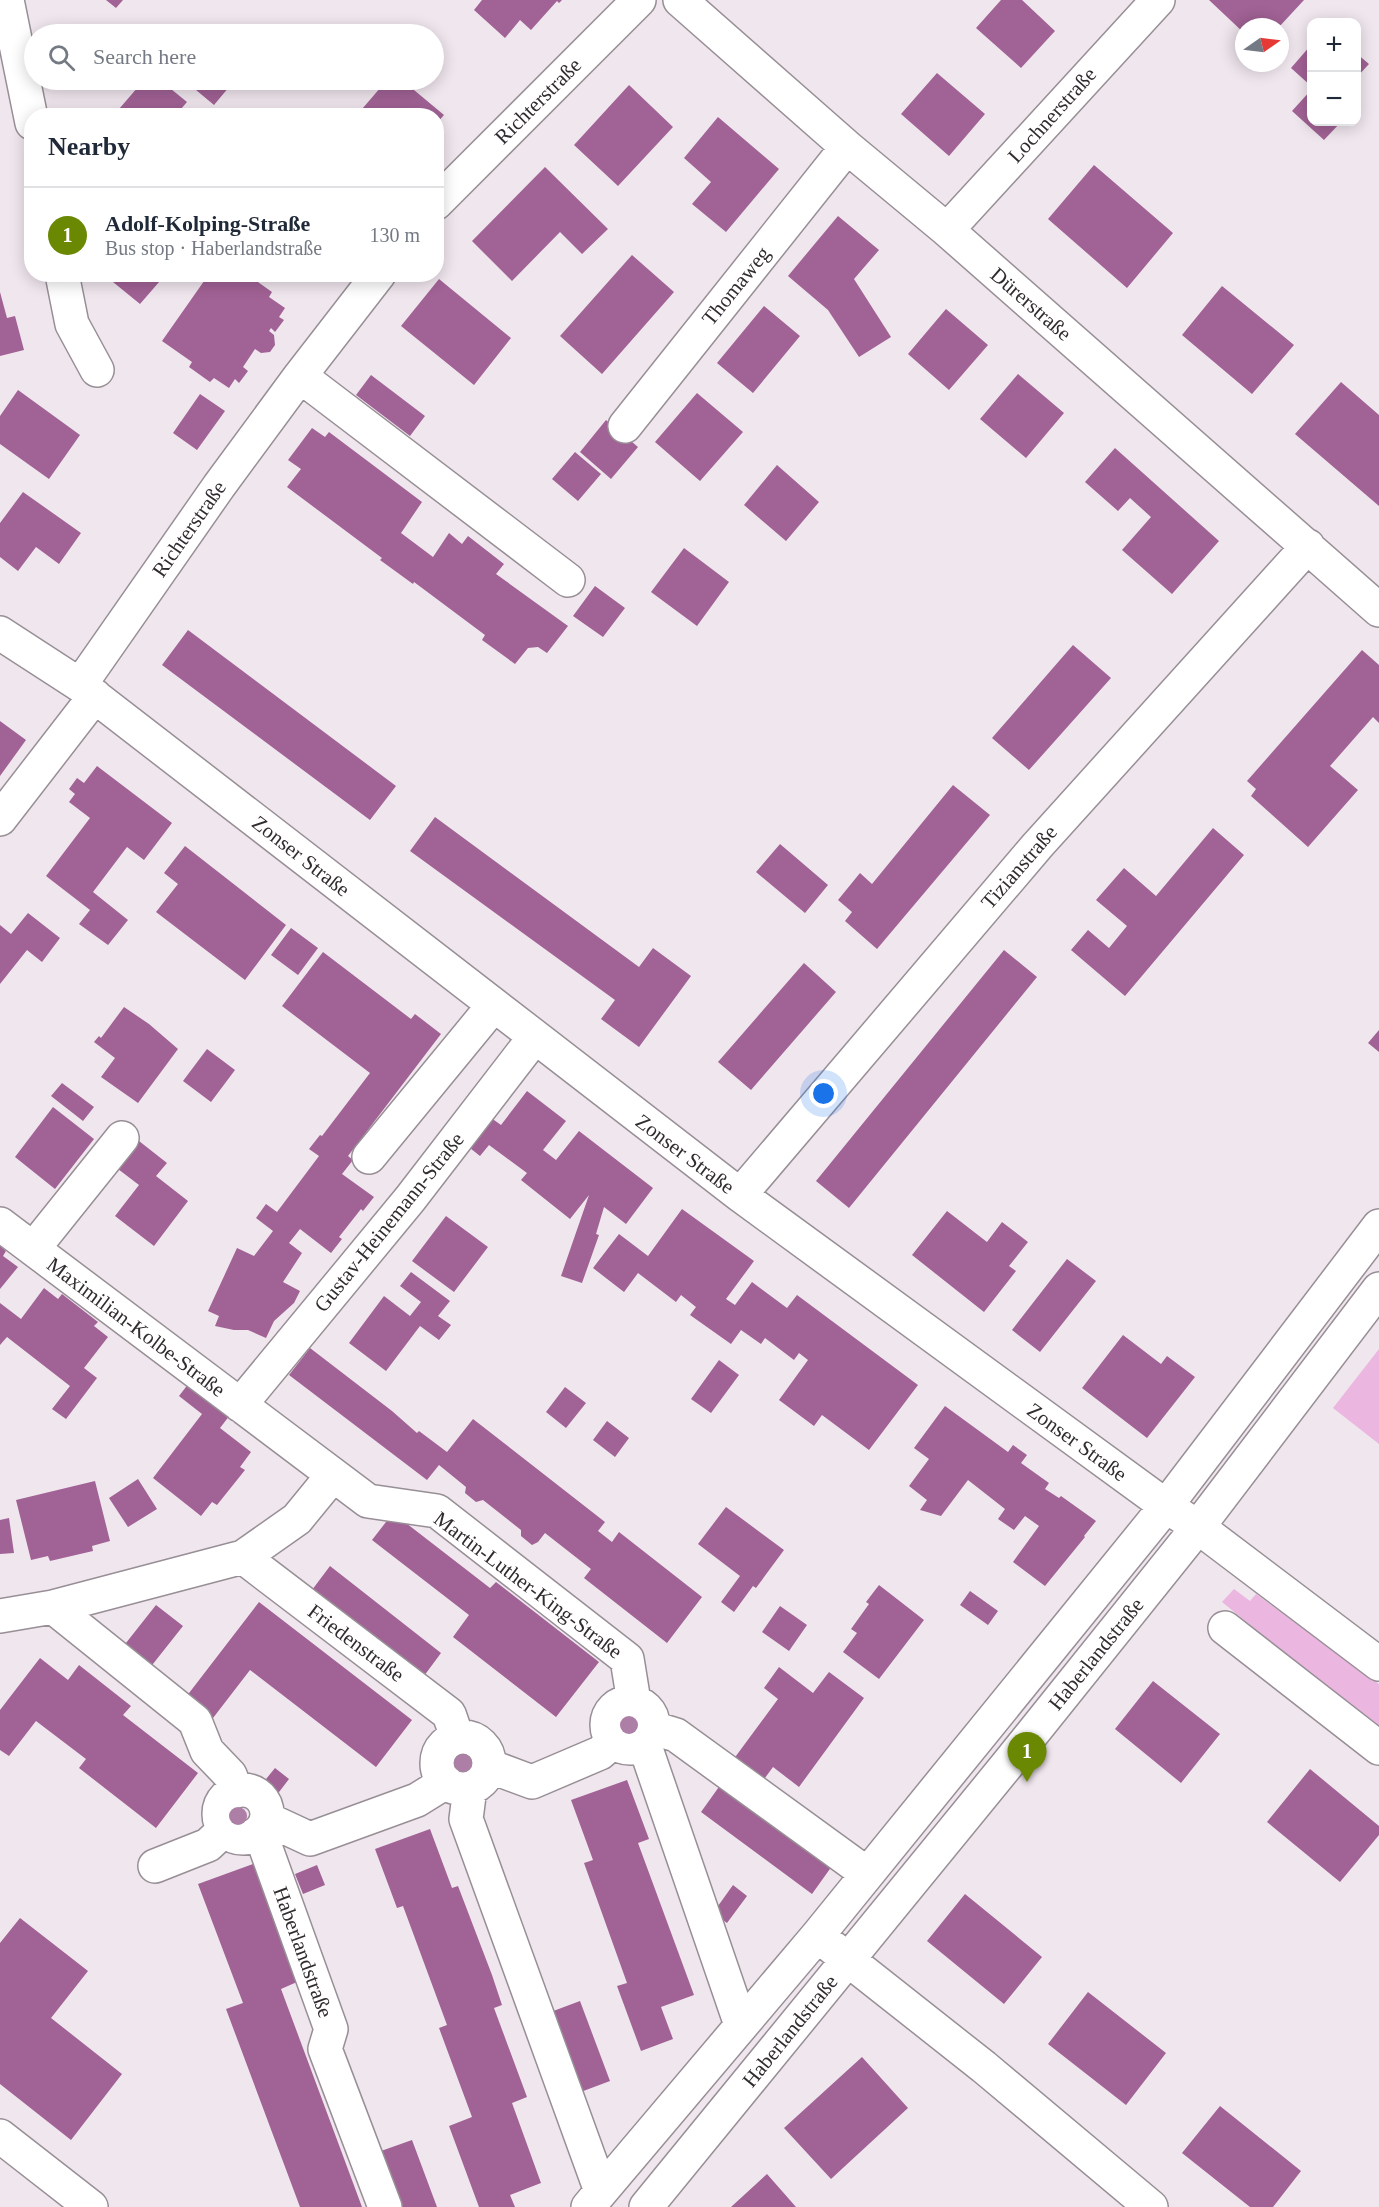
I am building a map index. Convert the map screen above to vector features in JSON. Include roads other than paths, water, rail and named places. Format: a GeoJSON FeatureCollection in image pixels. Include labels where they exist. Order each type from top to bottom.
{"type":"FeatureCollection","features":[{"type":"Feature","properties":{"kind":"street"},"geometry":{"type":"LineString","coordinates":[[7,0],[24,84]]}},
{"type":"Feature","properties":{"kind":"street","name":"Richterstraße"},"geometry":{"type":"LineString","coordinates":[[444,195],[639,0]]}},
{"type":"Feature","properties":{"kind":"street","name":"Dürerstraße"},"geometry":{"type":"LineString","coordinates":[[680,0],[1379,610]]}},
{"type":"Feature","properties":{"kind":"street","name":"Lochnerstraße"},"geometry":{"type":"LineString","coordinates":[[947,231],[1158,0]]}},
{"type":"Feature","properties":{"kind":"street"},"geometry":{"type":"LineString","coordinates":[[25,90],[29,108]]}},
{"type":"Feature","properties":{"kind":"street","name":"Thomaweg"},"geometry":{"type":"LineString","coordinates":[[625,426],[847,147]]}},
{"type":"Feature","properties":{"kind":"street"},"geometry":{"type":"LineString","coordinates":[[64,282],[72,324],[97,370]]}},
{"type":"Feature","properties":{"kind":"street","name":"Richterstraße"},"geometry":{"type":"LineString","coordinates":[[0,819],[87,691],[219,486],[373,282]]}},
{"type":"Feature","properties":{"kind":"street"},"geometry":{"type":"LineString","coordinates":[[300,376],[567,580]]}},
{"type":"Feature","properties":{"kind":"street","name":"Tizianstraße"},"geometry":{"type":"LineString","coordinates":[[740,1196],[1037,846],[1308,546]]}},
{"type":"Feature","properties":{"kind":"street","name":"Zonser Straße"},"geometry":{"type":"LineString","coordinates":[[0,633],[87,691],[740,1196],[1198,1527],[1379,1664]]}},
{"type":"Feature","properties":{"kind":"street"},"geometry":{"type":"LineString","coordinates":[[369,1157],[493,1005]]}},
{"type":"Feature","properties":{"kind":"street","name":"Gustav-Heinemann-Straße"},"geometry":{"type":"LineString","coordinates":[[240,1405],[410,1198],[534,1038]]}},
{"type":"Feature","properties":{"kind":"street","name":"Maximilian-Kolbe-Straße"},"geometry":{"type":"LineString","coordinates":[[33,1249],[122,1138]]}},
{"type":"Feature","properties":{"kind":"street","name":"Maximilian-Kolbe-Straße"},"geometry":{"type":"LineString","coordinates":[[0,1224],[240,1405]]}},
{"type":"Feature","properties":{"kind":"street","name":"Haberlandstraße"},"geometry":{"type":"LineString","coordinates":[[594,2199],[818,1935],[1166,1506],[1379,1226]]}},
{"type":"Feature","properties":{"kind":"street","name":"Haberlandstraße"},"geometry":{"type":"LineString","coordinates":[[646,2207],[1198,1527],[1379,1289]]}},
{"type":"Feature","properties":{"kind":"street","name":"Martin-Luther-King-Straße"},"geometry":{"type":"LineString","coordinates":[[240,1405],[368,1502],[437,1511],[627,1659],[634,1702],[650,1714],[637,1738]]}},
{"type":"Feature","properties":{"kind":"street"},"geometry":{"type":"LineString","coordinates":[[0,1616],[53,1607],[243,1557],[297,1519],[333,1475]]}},
{"type":"Feature","properties":{"kind":"street","name":"Friedenstraße"},"geometry":{"type":"LineString","coordinates":[[243,1557],[449,1714],[457,1737]]}},
{"type":"Feature","properties":{"kind":"street"},"geometry":{"type":"LineString","coordinates":[[53,1607],[195,1721],[207,1751],[230,1775],[236,1790]]}},
{"type":"Feature","properties":{"kind":"street"},"geometry":{"type":"LineString","coordinates":[[1225,1628],[1379,1748]]}},
{"type":"Feature","properties":{"kind":"street"},"geometry":{"type":"LineString","coordinates":[[263,1826],[310,1839],[468,1779],[486,1750],[481,1743],[466,1737],[457,1737],[450,1741],[440,1753],[438,1768],[468,1779],[532,1782],[637,1738],[676,1736],[866,1873]]}},
{"type":"Feature","properties":{"kind":"street","name":"Haberlandstraße"},"geometry":{"type":"LineString","coordinates":[[637,1738],[741,2025]]}},
{"type":"Feature","properties":{"kind":"street","name":"Haberlandstraße"},"geometry":{"type":"LineString","coordinates":[[468,1779],[466,1819],[594,2199]]}},
{"type":"Feature","properties":{"kind":"street"},"geometry":{"type":"LineString","coordinates":[[245,1789],[260,1796],[265,1803],[263,1826],[246,1838],[230,1835],[218,1815],[223,1799],[236,1790],[245,1789]]}},
{"type":"Feature","properties":{"kind":"street","name":"Haberlandstraße"},"geometry":{"type":"LineString","coordinates":[[263,1826],[331,2029],[325,2049],[385,2207]]}},
{"type":"Feature","properties":{"kind":"street"},"geometry":{"type":"LineString","coordinates":[[154,1866],[208,1845],[225,1830]]}},
{"type":"Feature","properties":{"kind":"street"},"geometry":{"type":"LineString","coordinates":[[818,1935],[984,2067],[1151,2207]]}},
{"type":"Feature","properties":{"kind":"street"},"geometry":{"type":"LineString","coordinates":[[0,2136],[91,2207]]}},
{"type":"Feature","properties":{"kind":"place","name":"Adolf-Kolping-Straße"},"geometry":{"type":"Point","coordinates":[1027,1782]}}]}
